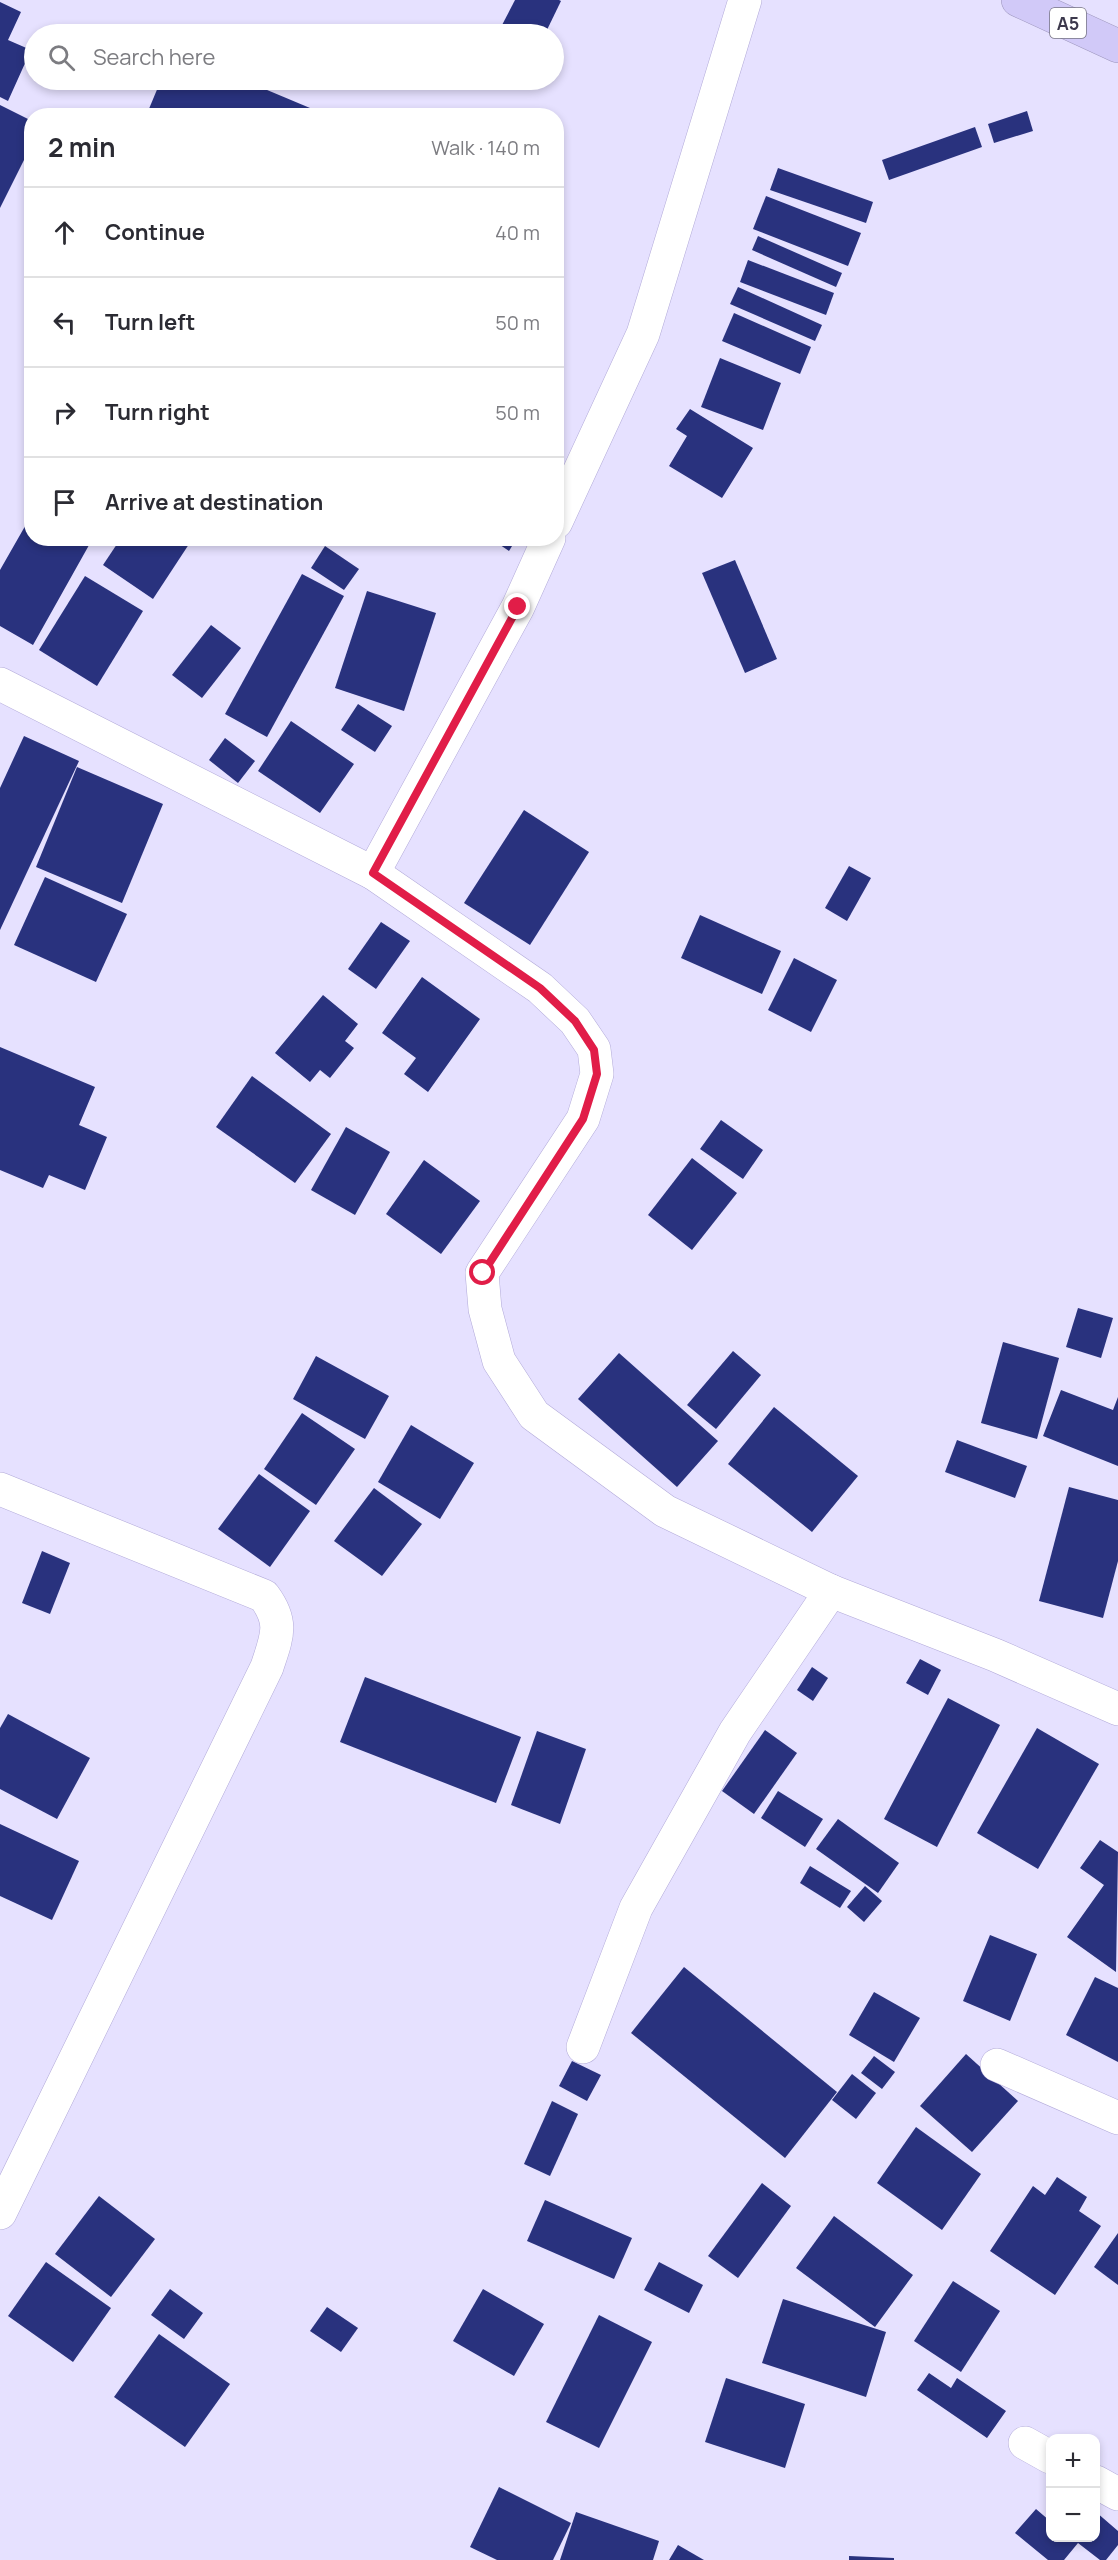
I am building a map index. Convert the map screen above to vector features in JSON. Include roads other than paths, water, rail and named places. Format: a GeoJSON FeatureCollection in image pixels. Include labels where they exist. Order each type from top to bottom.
{"type":"FeatureCollection","features":[{"type":"Feature","properties":{"kind":"highway","name":"A5"},"geometry":{"type":"LineString","coordinates":[[1018,0],[1118,46]]}},
{"type":"Feature","properties":{"kind":"street"},"geometry":{"type":"LineString","coordinates":[[564,505],[643,334],[745,0]]}},
{"type":"Feature","properties":{"kind":"street"},"geometry":{"type":"LineString","coordinates":[[373,873],[518,607],[545,546]]}},
{"type":"Feature","properties":{"kind":"street"},"geometry":{"type":"LineString","coordinates":[[0,684],[373,873],[540,988],[575,1021],[594,1050],[597,1074],[583,1119],[483,1273],[485,1309],[500,1361],[534,1415],[665,1510],[831,1591],[994,1655],[1118,1709]]}},
{"type":"Feature","properties":{"kind":"street"},"geometry":{"type":"LineString","coordinates":[[0,1489],[264,1596],[277,1613],[276,1639],[267,1667],[0,2213]]}},
{"type":"Feature","properties":{"kind":"street"},"geometry":{"type":"LineString","coordinates":[[583,2047],[636,1908],[735,1732],[831,1591]]}},
{"type":"Feature","properties":{"kind":"street"},"geometry":{"type":"LineString","coordinates":[[997,2065],[1118,2118]]}},
{"type":"Feature","properties":{"kind":"street"},"geometry":{"type":"LineString","coordinates":[[1100,2485],[1118,2494]]}}]}
